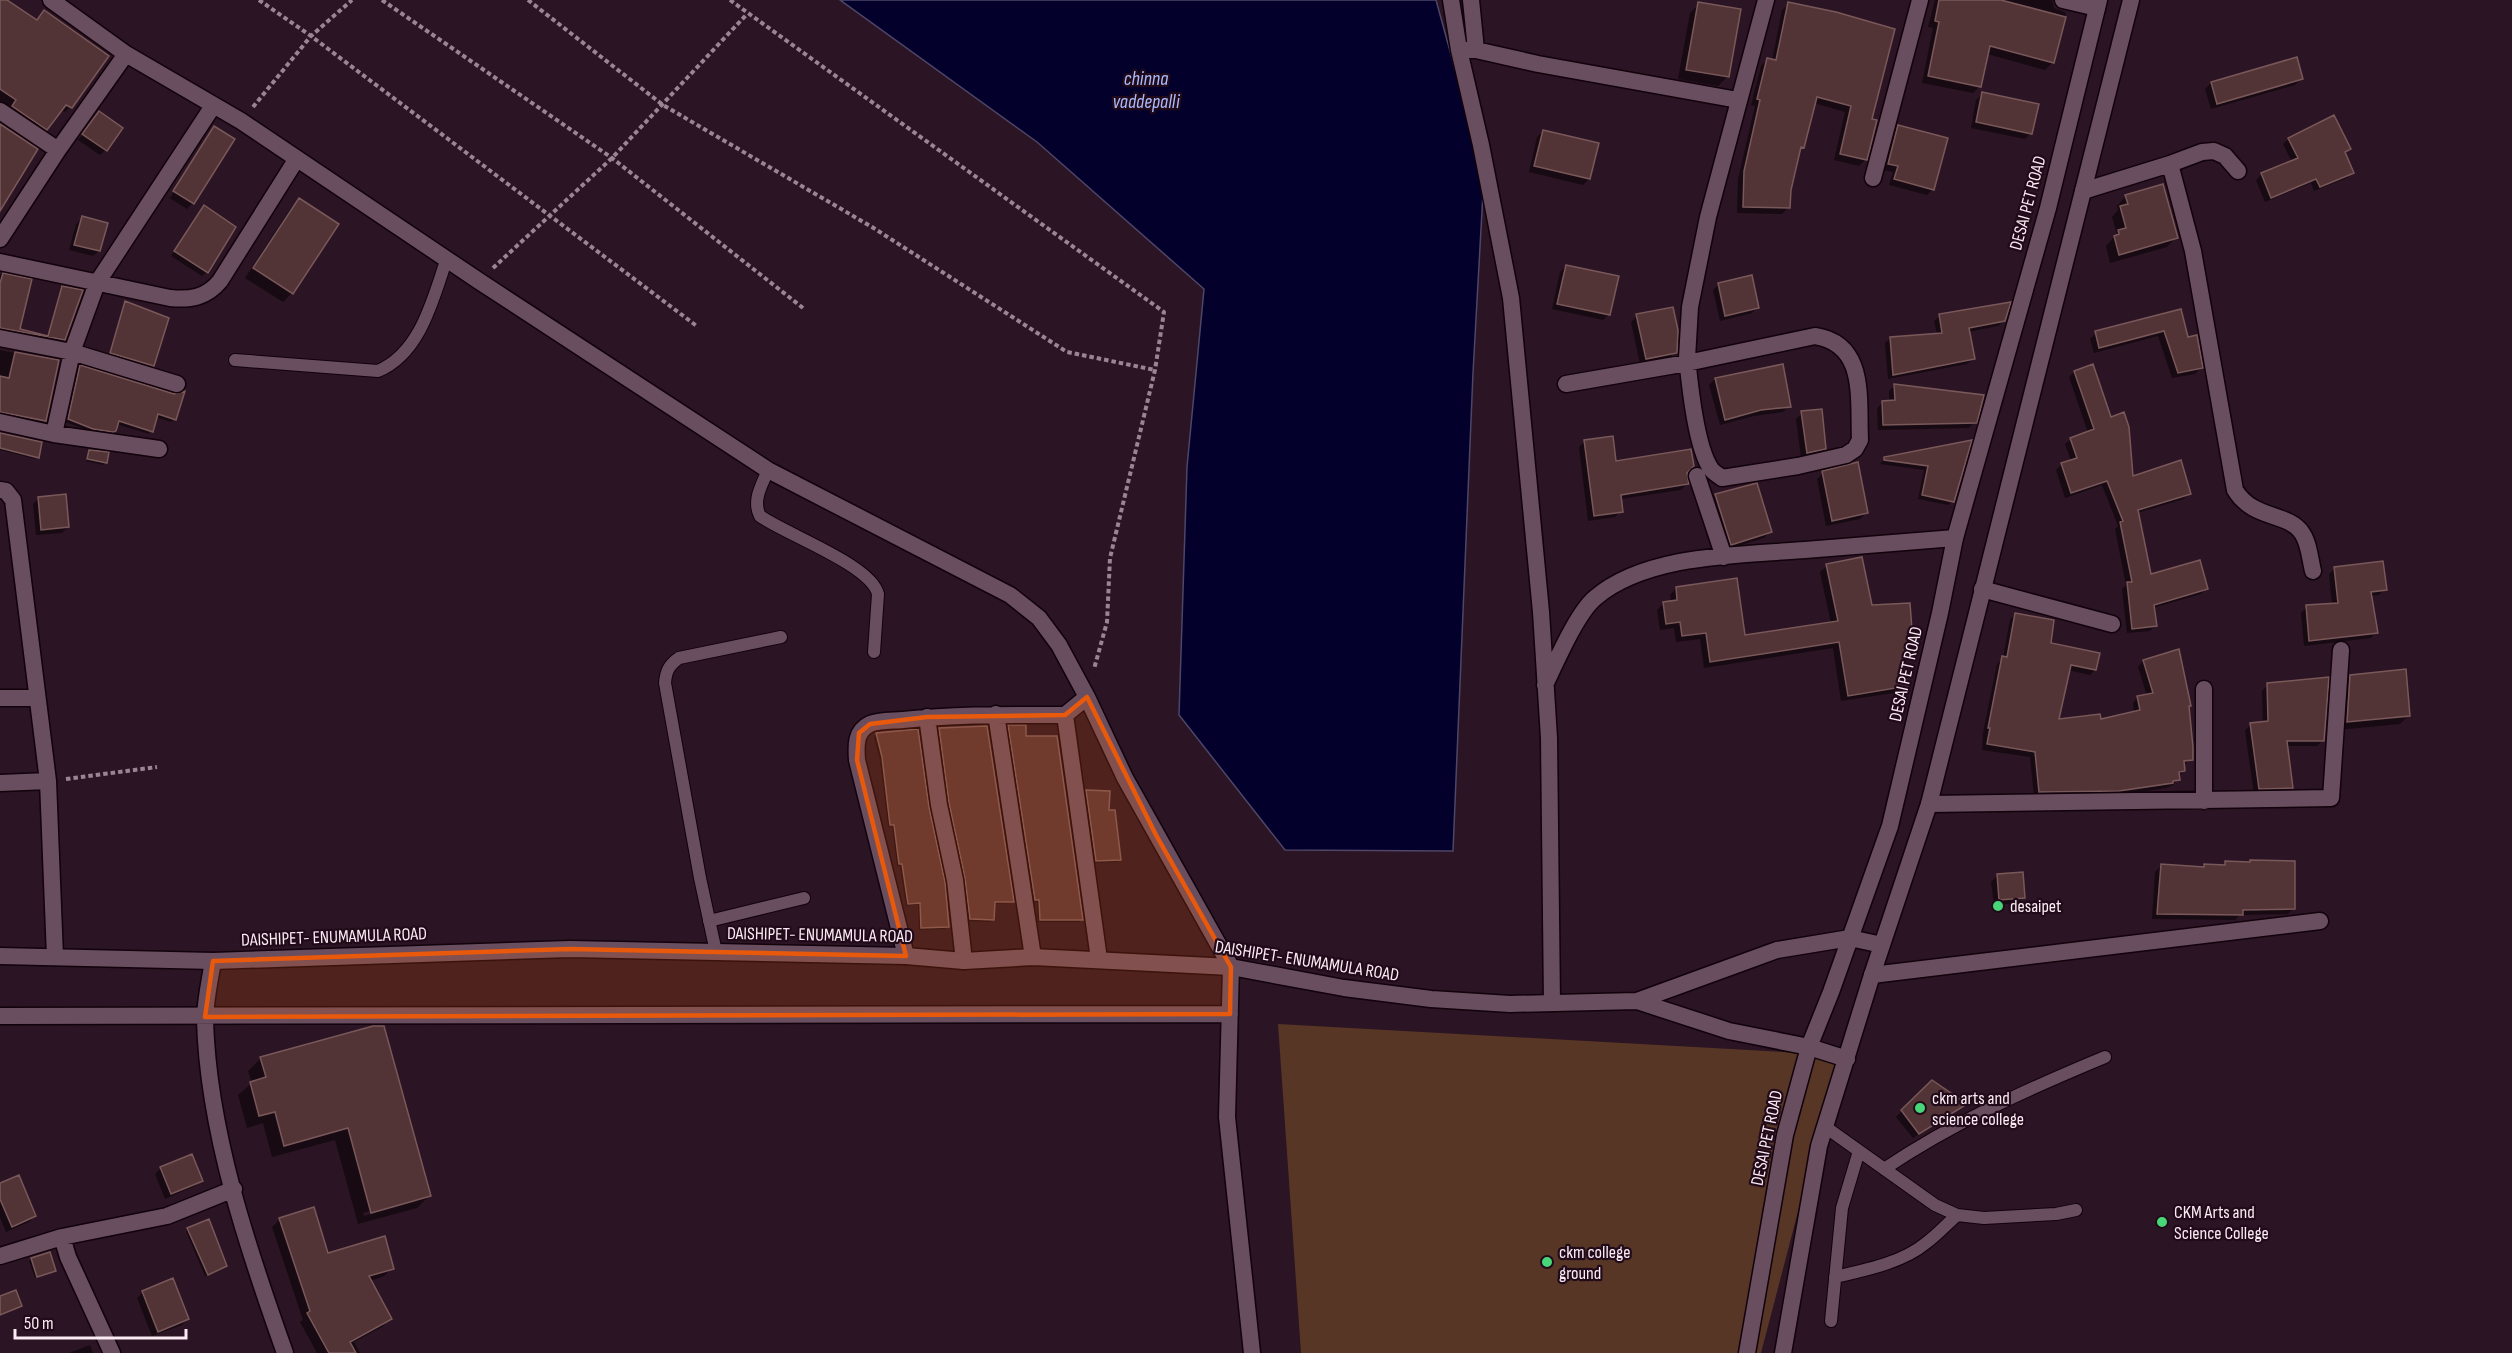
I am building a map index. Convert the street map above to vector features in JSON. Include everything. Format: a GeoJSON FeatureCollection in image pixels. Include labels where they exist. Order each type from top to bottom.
{"type":"FeatureCollection","features":[{"type":"Feature","properties":{"kind":"street"},"geometry":{"type":"LineString","coordinates":[[51,0],[126,54],[241,122],[445,264],[479,281],[768,470],[1010,595],[1039,618],[1059,645],[1135,797],[1231,967],[1227,1117],[1252,1353]]}},
{"type":"Feature","properties":{"kind":"street"},"geometry":{"type":"LineString","coordinates":[[1451,0],[1467,50],[1481,145],[1511,298],[1541,612],[1549,738],[1552,1003]]}},
{"type":"Feature","properties":{"kind":"street"},"geometry":{"type":"LineString","coordinates":[[1467,50],[1471,0]]}},
{"type":"Feature","properties":{"kind":"street"},"geometry":{"type":"LineString","coordinates":[[1566,384],[1687,363],[1815,336],[1832,339],[1846,351],[1855,367],[1860,440],[1855,449],[1846,455],[1798,466],[1722,478],[1713,471],[1704,455],[1687,363],[1690,307],[1708,217],[1766,0]]}},
{"type":"Feature","properties":{"kind":"street"},"geometry":{"type":"LineString","coordinates":[[1873,178],[1920,0]]}},
{"type":"Feature","properties":{"kind":"street"},"geometry":{"type":"LineString","coordinates":[[2063,0],[2098,4]]}},
{"type":"Feature","properties":{"kind":"street"},"geometry":{"type":"LineString","coordinates":[[1783,1353],[1824,1126],[1929,804],[2131,0]]}},
{"type":"Feature","properties":{"kind":"street","name":"DESAI PET ROAD"},"geometry":{"type":"LineString","coordinates":[[1747,1353],[1785,1135],[1809,1047],[1819,1025],[1890,826],[1956,538],[2048,208],[2098,4]]}},
{"type":"Feature","properties":{"kind":"street"},"geometry":{"type":"LineString","coordinates":[[1467,50],[1738,100]]}},
{"type":"Feature","properties":{"kind":"street"},"geometry":{"type":"LineString","coordinates":[[0,239],[58,150],[126,54]]}},
{"type":"Feature","properties":{"kind":"street"},"geometry":{"type":"LineString","coordinates":[[54,434],[72,352],[97,283],[213,106]]}},
{"type":"Feature","properties":{"kind":"street"},"geometry":{"type":"LineString","coordinates":[[0,111],[58,150]]}},
{"type":"Feature","properties":{"kind":"street"},"geometry":{"type":"LineString","coordinates":[[2083,191],[2202,152],[2214,151],[2225,156],[2238,171]]}},
{"type":"Feature","properties":{"kind":"street"},"geometry":{"type":"LineString","coordinates":[[0,261],[170,298],[188,300],[204,295],[220,281],[296,160]]}},
{"type":"Feature","properties":{"kind":"street"},"geometry":{"type":"LineString","coordinates":[[2170,164],[2193,251],[2235,490],[2241,500],[2257,512],[2297,527],[2304,535],[2313,571]]}},
{"type":"Feature","properties":{"kind":"street"},"geometry":{"type":"LineString","coordinates":[[0,338],[72,352],[177,384]]}},
{"type":"Feature","properties":{"kind":"street"},"geometry":{"type":"LineString","coordinates":[[0,422],[54,434],[159,449]]}},
{"type":"Feature","properties":{"kind":"street"},"geometry":{"type":"LineString","coordinates":[[1697,476],[1724,557]]}},
{"type":"Feature","properties":{"kind":"street"},"geometry":{"type":"LineString","coordinates":[[0,490],[6,491],[13,500],[48,781],[55,957]]}},
{"type":"Feature","properties":{"kind":"street"},"geometry":{"type":"LineString","coordinates":[[1544,687],[1570,635],[1593,599],[1617,582],[1665,565],[1724,557],[1956,538]]}},
{"type":"Feature","properties":{"kind":"street"},"geometry":{"type":"LineString","coordinates":[[1982,589],[2112,624]]}},
{"type":"Feature","properties":{"kind":"street"},"geometry":{"type":"LineString","coordinates":[[1929,804],[2331,798],[2340,650]]}},
{"type":"Feature","properties":{"kind":"street"},"geometry":{"type":"LineString","coordinates":[[2204,689],[2204,801]]}},
{"type":"Feature","properties":{"kind":"street"},"geometry":{"type":"LineString","coordinates":[[906,956],[857,760],[855,744],[859,734],[870,724],[927,717],[996,714],[1065,715],[1087,697]]}},
{"type":"Feature","properties":{"kind":"street"},"geometry":{"type":"LineString","coordinates":[[0,698],[37,698]]}},
{"type":"Feature","properties":{"kind":"street"},"geometry":{"type":"LineString","coordinates":[[996,714],[1033,957]]}},
{"type":"Feature","properties":{"kind":"street"},"geometry":{"type":"LineString","coordinates":[[1065,715],[1099,959]]}},
{"type":"Feature","properties":{"kind":"street"},"geometry":{"type":"LineString","coordinates":[[927,717],[939,805],[956,880],[964,961]]}},
{"type":"Feature","properties":{"kind":"street"},"geometry":{"type":"LineString","coordinates":[[0,783],[48,781]]}},
{"type":"Feature","properties":{"kind":"street"},"geometry":{"type":"LineString","coordinates":[[1872,975],[2320,921]]}},
{"type":"Feature","properties":{"kind":"street","name":"DAISHIPET- ENUMAMULA ROAD"},"geometry":{"type":"LineString","coordinates":[[0,956],[213,961],[570,949],[906,956],[964,961],[1033,957],[1099,959],[1231,967],[1344,988],[1431,999],[1510,1004],[1637,1001],[1777,950],[1850,938],[1882,945]]}},
{"type":"Feature","properties":{"kind":"street"},"geometry":{"type":"LineString","coordinates":[[213,961],[205,1017],[209,1082],[234,1189],[269,1308],[285,1353]]}},
{"type":"Feature","properties":{"kind":"street","name":"DAISHIPET- ENUMAMULA ROAD"},"geometry":{"type":"LineString","coordinates":[[1637,1001],[1729,1031],[1809,1047],[1847,1059]]}},
{"type":"Feature","properties":{"kind":"street"},"geometry":{"type":"LineString","coordinates":[[0,1016],[1230,1014]]}},
{"type":"Feature","properties":{"kind":"street"},"geometry":{"type":"LineString","coordinates":[[0,1256],[62,1237],[167,1216],[234,1189]]}},
{"type":"Feature","properties":{"kind":"street"},"geometry":{"type":"LineString","coordinates":[[62,1237],[68,1257],[112,1353]]}},
{"type":"Feature","properties":{"kind":"lane"},"geometry":{"type":"LineString","coordinates":[[234,360],[378,371],[391,366],[404,355],[412,343],[436,291],[445,264]]}},
{"type":"Feature","properties":{"kind":"lane"},"geometry":{"type":"LineString","coordinates":[[768,470],[756,499],[756,509],[760,516],[859,569],[877,586],[874,652]]}},
{"type":"Feature","properties":{"kind":"lane"},"geometry":{"type":"LineString","coordinates":[[716,952],[665,683],[666,672],[670,665],[679,658],[781,637]]}},
{"type":"Feature","properties":{"kind":"lane"},"geometry":{"type":"LineString","coordinates":[[709,921],[804,898]]}},
{"type":"Feature","properties":{"kind":"lane"},"geometry":{"type":"LineString","coordinates":[[1884,1169],[1924,1142],[1963,1120],[2027,1089],[2105,1057]]}},
{"type":"Feature","properties":{"kind":"lane"},"geometry":{"type":"LineString","coordinates":[[1824,1126],[1935,1205],[1957,1215],[1984,1218],[2056,1214],[2076,1210]]}},
{"type":"Feature","properties":{"kind":"lane"},"geometry":{"type":"LineString","coordinates":[[1831,1321],[1842,1208],[1859,1151]]}},
{"type":"Feature","properties":{"kind":"lane"},"geometry":{"type":"LineString","coordinates":[[1835,1277],[1869,1269],[1925,1245],[1957,1215]]}},
{"type":"Feature","properties":{"kind":"path"},"geometry":{"type":"LineString","coordinates":[[259,0],[311,36],[698,327]]}},
{"type":"Feature","properties":{"kind":"path"},"geometry":{"type":"LineString","coordinates":[[241,122],[311,36],[352,0]]}},
{"type":"Feature","properties":{"kind":"path"},"geometry":{"type":"LineString","coordinates":[[382,0],[612,158],[803,308]]}},
{"type":"Feature","properties":{"kind":"path"},"geometry":{"type":"LineString","coordinates":[[528,0],[663,105],[872,227],[1067,352],[1155,370]]}},
{"type":"Feature","properties":{"kind":"path"},"geometry":{"type":"LineString","coordinates":[[729,0],[1164,312],[1155,370],[1110,558],[1107,622],[1087,697]]}},
{"type":"Feature","properties":{"kind":"path"},"geometry":{"type":"LineString","coordinates":[[479,281],[612,158],[747,14]]}},
{"type":"Feature","properties":{"kind":"path"},"geometry":{"type":"LineString","coordinates":[[48,781],[158,767]]}},
{"type":"Feature","properties":{"kind":"highlighted area"},"geometry":{"type":"Polygon","coordinates":[[[1087,697],[1156,835],[1231,967],[1230,1014],[205,1017],[213,961],[570,949],[906,956],[857,760],[859,733],[870,724],[927,717],[1065,715],[1087,697]]]}},
{"type":"Feature","properties":{"kind":"shaded area"},"geometry":{"type":"Polygon","coordinates":[[[1278,1024],[1839,1055],[1761,1353],[1301,1353],[1278,1024]]]}},
{"type":"Feature","properties":{"kind":"water","name":"chinna vaddepalli"},"geometry":{"type":"Polygon","coordinates":[[[840,0],[1436,0],[1484,175],[1473,373],[1453,851],[1285,850],[1179,715],[1187,467],[1204,289],[1037,142],[840,0]]]}},
{"type":"Feature","properties":{"kind":"building"},"geometry":{"type":"Polygon","coordinates":[[[0,0],[7,0],[37,20],[44,10],[109,56],[72,108],[66,105],[47,130],[12,106],[16,100],[0,89],[0,0]]]}},
{"type":"Feature","properties":{"kind":"building"},"geometry":{"type":"Polygon","coordinates":[[[1939,0],[2001,0],[2066,17],[2054,63],[1990,46],[1981,87],[1928,76],[1939,22],[1935,21],[1939,0]]]}},
{"type":"Feature","properties":{"kind":"building"},"geometry":{"type":"Polygon","coordinates":[[[1698,2],[1741,9],[1729,77],[1686,70],[1698,2]]]}},
{"type":"Feature","properties":{"kind":"building"},"geometry":{"type":"Polygon","coordinates":[[[1788,2],[1836,12],[1895,29],[1872,119],[1877,120],[1867,160],[1840,154],[1851,106],[1817,97],[1804,148],[1801,147],[1791,190],[1790,208],[1743,207],[1744,171],[1760,100],[1757,99],[1767,58],[1776,60],[1788,2]]]}},
{"type":"Feature","properties":{"kind":"building"},"geometry":{"type":"Polygon","coordinates":[[[2297,57],[2303,79],[2217,104],[2211,82],[2297,57]]]}},
{"type":"Feature","properties":{"kind":"building"},"geometry":{"type":"Polygon","coordinates":[[[1982,92],[2039,104],[2032,134],[1976,122],[1982,92]]]}},
{"type":"Feature","properties":{"kind":"building"},"geometry":{"type":"Polygon","coordinates":[[[99,111],[123,128],[107,151],[82,134],[99,111]]]}},
{"type":"Feature","properties":{"kind":"building"},"geometry":{"type":"Polygon","coordinates":[[[2334,115],[2351,149],[2345,152],[2354,173],[2320,187],[2316,179],[2271,198],[2261,173],[2298,158],[2288,138],[2334,115]]]}},
{"type":"Feature","properties":{"kind":"building"},"geometry":{"type":"Polygon","coordinates":[[[0,124],[38,149],[0,211],[0,124]]]}},
{"type":"Feature","properties":{"kind":"building"},"geometry":{"type":"Polygon","coordinates":[[[1898,125],[1948,138],[1934,190],[1894,179],[1898,166],[1888,164],[1898,125]]]}},
{"type":"Feature","properties":{"kind":"building"},"geometry":{"type":"Polygon","coordinates":[[[214,126],[235,139],[194,204],[173,191],[214,126]]]}},
{"type":"Feature","properties":{"kind":"building"},"geometry":{"type":"Polygon","coordinates":[[[1543,130],[1599,143],[1590,179],[1534,166],[1543,130]]]}},
{"type":"Feature","properties":{"kind":"building"},"geometry":{"type":"Polygon","coordinates":[[[2163,184],[2178,238],[2119,255],[2114,236],[2119,234],[2118,230],[2126,228],[2120,206],[2128,204],[2125,195],[2163,184]]]}},
{"type":"Feature","properties":{"kind":"building"},"geometry":{"type":"Polygon","coordinates":[[[299,198],[339,224],[293,294],[253,268],[299,198]]]}},
{"type":"Feature","properties":{"kind":"building"},"geometry":{"type":"Polygon","coordinates":[[[204,205],[236,227],[208,273],[174,251],[204,205]]]}},
{"type":"Feature","properties":{"kind":"building"},"geometry":{"type":"Polygon","coordinates":[[[82,216],[108,223],[100,251],[74,245],[82,216]]]}},
{"type":"Feature","properties":{"kind":"building"},"geometry":{"type":"Polygon","coordinates":[[[1566,265],[1619,276],[1610,315],[1557,304],[1566,265]]]}},
{"type":"Feature","properties":{"kind":"building"},"geometry":{"type":"Polygon","coordinates":[[[3,273],[32,279],[20,329],[48,336],[62,286],[83,290],[65,340],[0,328],[0,283],[3,273]]]}},
{"type":"Feature","properties":{"kind":"building"},"geometry":{"type":"Polygon","coordinates":[[[1752,275],[1759,308],[1725,316],[1718,283],[1752,275]]]}},
{"type":"Feature","properties":{"kind":"building"},"geometry":{"type":"Polygon","coordinates":[[[125,301],[169,318],[154,366],[110,353],[125,301]]]}},
{"type":"Feature","properties":{"kind":"building"},"geometry":{"type":"Polygon","coordinates":[[[2011,302],[2005,321],[1969,328],[1975,359],[1893,375],[1890,337],[1942,333],[1939,314],[2011,302]]]}},
{"type":"Feature","properties":{"kind":"building"},"geometry":{"type":"Polygon","coordinates":[[[1673,307],[1678,330],[1677,353],[1646,359],[1636,314],[1673,307]]]}},
{"type":"Feature","properties":{"kind":"building"},"geometry":{"type":"Polygon","coordinates":[[[2181,309],[2188,337],[2197,335],[2203,368],[2178,373],[2164,331],[2099,348],[2095,331],[2181,309]]]}},
{"type":"Feature","properties":{"kind":"building"},"geometry":{"type":"Polygon","coordinates":[[[15,352],[59,360],[46,421],[0,412],[0,376],[9,378],[15,352]]]}},
{"type":"Feature","properties":{"kind":"building"},"geometry":{"type":"Polygon","coordinates":[[[1783,364],[1791,407],[1761,410],[1725,420],[1715,378],[1783,364]]]}},
{"type":"Feature","properties":{"kind":"building"},"geometry":{"type":"Polygon","coordinates":[[[2093,364],[2111,417],[2124,412],[2129,427],[2133,476],[2181,460],[2191,494],[2138,510],[2151,574],[2200,560],[2208,589],[2154,605],[2157,626],[2132,629],[2127,582],[2132,582],[2120,522],[2123,521],[2107,481],[2071,493],[2061,463],[2077,458],[2070,438],[2094,429],[2074,371],[2093,364]]]}},
{"type":"Feature","properties":{"kind":"building"},"geometry":{"type":"Polygon","coordinates":[[[80,365],[174,394],[185,391],[176,420],[158,414],[153,432],[119,421],[116,431],[113,432],[93,429],[68,419],[80,365]]]}},
{"type":"Feature","properties":{"kind":"building"},"geometry":{"type":"Polygon","coordinates":[[[1894,384],[1984,395],[1977,423],[1883,425],[1882,401],[1895,400],[1894,384]]]}},
{"type":"Feature","properties":{"kind":"building"},"geometry":{"type":"Polygon","coordinates":[[[1822,409],[1826,449],[1807,453],[1801,411],[1822,409]]]}},
{"type":"Feature","properties":{"kind":"building"},"geometry":{"type":"Polygon","coordinates":[[[0,433],[42,442],[39,458],[0,448],[0,433]]]}},
{"type":"Feature","properties":{"kind":"building"},"geometry":{"type":"Polygon","coordinates":[[[1613,436],[1616,461],[1691,449],[1694,466],[1687,473],[1689,484],[1621,495],[1623,512],[1594,516],[1584,440],[1613,436]]]}},
{"type":"Feature","properties":{"kind":"building"},"geometry":{"type":"Polygon","coordinates":[[[1972,440],[1954,502],[1922,495],[1928,466],[1884,460],[1884,457],[1972,440]]]}},
{"type":"Feature","properties":{"kind":"building"},"geometry":{"type":"Polygon","coordinates":[[[89,450],[109,452],[107,463],[87,459],[89,450]]]}},
{"type":"Feature","properties":{"kind":"building"},"geometry":{"type":"Polygon","coordinates":[[[1858,462],[1868,513],[1832,521],[1822,471],[1858,462]]]}},
{"type":"Feature","properties":{"kind":"building"},"geometry":{"type":"Polygon","coordinates":[[[1757,483],[1772,532],[1731,545],[1715,494],[1757,483]]]}},
{"type":"Feature","properties":{"kind":"building"},"geometry":{"type":"Polygon","coordinates":[[[66,494],[69,527],[41,530],[38,497],[66,494]]]}},
{"type":"Feature","properties":{"kind":"building"},"geometry":{"type":"Polygon","coordinates":[[[1862,557],[1872,605],[1910,603],[1914,657],[1903,658],[1908,686],[1848,696],[1839,642],[1710,662],[1706,633],[1682,636],[1680,622],[1666,624],[1663,602],[1677,600],[1676,587],[1737,578],[1745,635],[1838,621],[1826,564],[1862,557]]]}},
{"type":"Feature","properties":{"kind":"building"},"geometry":{"type":"Polygon","coordinates":[[[2383,561],[2387,590],[2371,592],[2378,633],[2309,641],[2306,605],[2338,603],[2334,567],[2383,561]]]}},
{"type":"Feature","properties":{"kind":"building"},"geometry":{"type":"Polygon","coordinates":[[[2015,613],[2054,620],[2051,643],[2100,653],[2096,670],[2071,665],[2059,719],[2100,714],[2101,719],[2140,710],[2137,696],[2153,693],[2143,660],[2179,649],[2191,706],[2189,706],[2193,747],[2193,760],[2184,761],[2185,771],[2179,772],[2180,780],[2119,791],[2039,792],[2035,752],[1987,744],[2002,656],[2007,657],[2015,613]]]}},
{"type":"Feature","properties":{"kind":"building"},"geometry":{"type":"Polygon","coordinates":[[[2406,669],[2410,716],[2347,722],[2350,675],[2406,669]]]}},
{"type":"Feature","properties":{"kind":"building"},"geometry":{"type":"Polygon","coordinates":[[[2329,677],[2324,741],[2287,741],[2293,788],[2259,789],[2250,723],[2268,721],[2267,683],[2329,677]]]}},
{"type":"Feature","properties":{"kind":"building"},"geometry":{"type":"Polygon","coordinates":[[[1008,725],[1026,725],[1026,736],[1057,736],[1083,920],[1040,920],[1039,900],[1035,900],[1008,725]]]}},
{"type":"Feature","properties":{"kind":"building"},"geometry":{"type":"Polygon","coordinates":[[[987,726],[1014,902],[995,902],[994,920],[970,919],[965,878],[949,803],[939,728],[987,726]]]}},
{"type":"Feature","properties":{"kind":"building"},"geometry":{"type":"Polygon","coordinates":[[[918,729],[929,807],[945,882],[949,927],[921,928],[920,903],[908,904],[902,864],[899,864],[894,825],[890,825],[882,757],[876,733],[918,729]]]}},
{"type":"Feature","properties":{"kind":"building"},"geometry":{"type":"Polygon","coordinates":[[[1086,790],[1110,791],[1109,810],[1115,810],[1121,860],[1096,861],[1086,790]]]}},
{"type":"Feature","properties":{"kind":"building"},"geometry":{"type":"Polygon","coordinates":[[[2250,860],[2295,861],[2295,909],[2243,910],[2243,915],[2157,914],[2161,864],[2204,867],[2204,864],[2225,865],[2225,861],[2250,862],[2250,860]]]}},
{"type":"Feature","properties":{"kind":"building"},"geometry":{"type":"Polygon","coordinates":[[[2023,872],[2025,898],[1999,900],[1997,874],[2023,872]]]}},
{"type":"Feature","properties":{"kind":"building"},"geometry":{"type":"Polygon","coordinates":[[[373,1026],[384,1026],[431,1196],[371,1213],[348,1128],[284,1146],[275,1112],[259,1116],[250,1082],[266,1077],[260,1057],[373,1026]]]}},
{"type":"Feature","properties":{"kind":"building"},"geometry":{"type":"Polygon","coordinates":[[[1932,1080],[1967,1104],[1919,1134],[1901,1110],[1932,1080]]]}},
{"type":"Feature","properties":{"kind":"building"},"geometry":{"type":"Polygon","coordinates":[[[192,1154],[203,1181],[171,1194],[160,1167],[192,1154]]]}},
{"type":"Feature","properties":{"kind":"building"},"geometry":{"type":"Polygon","coordinates":[[[19,1175],[36,1216],[12,1227],[0,1199],[0,1183],[19,1175]]]}},
{"type":"Feature","properties":{"kind":"building"},"geometry":{"type":"Polygon","coordinates":[[[314,1207],[328,1253],[385,1236],[394,1269],[369,1276],[392,1319],[350,1342],[356,1353],[329,1353],[307,1313],[310,1311],[279,1218],[314,1207]]]}},
{"type":"Feature","properties":{"kind":"building"},"geometry":{"type":"Polygon","coordinates":[[[209,1219],[227,1266],[208,1275],[187,1228],[209,1219]]]}},
{"type":"Feature","properties":{"kind":"building"},"geometry":{"type":"Polygon","coordinates":[[[50,1252],[56,1271],[37,1277],[31,1258],[50,1252]]]}},
{"type":"Feature","properties":{"kind":"building"},"geometry":{"type":"Polygon","coordinates":[[[173,1278],[189,1319],[158,1332],[142,1291],[173,1278]]]}},
{"type":"Feature","properties":{"kind":"building"},"geometry":{"type":"Polygon","coordinates":[[[16,1290],[22,1306],[0,1315],[0,1296],[16,1290]]]}},
{"type":"Feature","properties":{"kind":"place","name":"desaipet"},"geometry":{"type":"Point","coordinates":[1998,906]}},
{"type":"Feature","properties":{"kind":"place","name":"ckm arts and science college"},"geometry":{"type":"Point","coordinates":[1920,1108]}},
{"type":"Feature","properties":{"kind":"place","name":"CKM Arts and Science College"},"geometry":{"type":"Point","coordinates":[2162,1222]}},
{"type":"Feature","properties":{"kind":"place","name":"ckm college ground"},"geometry":{"type":"Point","coordinates":[1547,1262]}}]}
